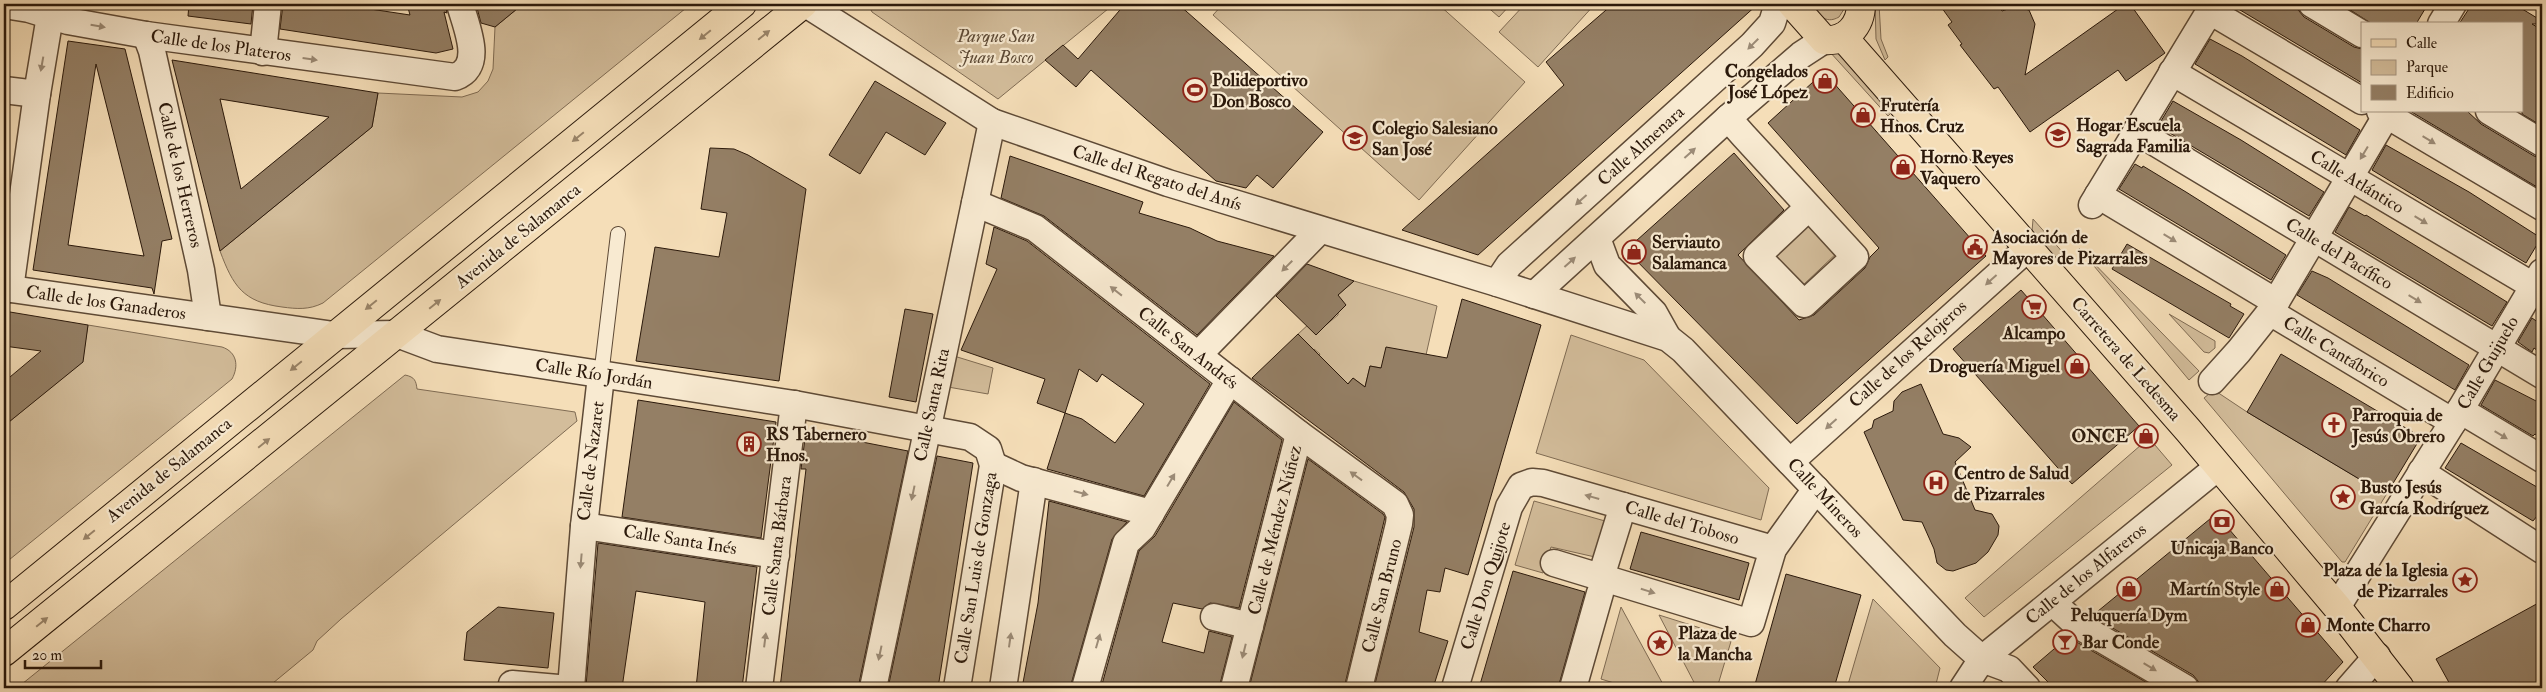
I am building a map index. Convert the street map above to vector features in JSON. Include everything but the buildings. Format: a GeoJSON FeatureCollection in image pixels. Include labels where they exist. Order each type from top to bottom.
{"type":"FeatureCollection","features":[{"type":"Feature","properties":{"kind":"main road","name":"Avenida de Salamanca"},"geometry":{"type":"LineString","coordinates":[[4,606],[742,4]]}},
{"type":"Feature","properties":{"kind":"main road","name":"Avenida de Salamanca"},"geometry":{"type":"LineString","coordinates":[[639,137],[704,61],[742,31],[758,4]]}},
{"type":"Feature","properties":{"kind":"main road","name":"Avenida de Salamanca"},"geometry":{"type":"LineString","coordinates":[[4,652],[804,4]]}},
{"type":"Feature","properties":{"kind":"main road","name":"Carretera de Ledesma"},"geometry":{"type":"LineString","coordinates":[[1792,4],[1833,38],[2028,248],[2338,607],[2400,688]]}},
{"type":"Feature","properties":{"kind":"main road"},"geometry":{"type":"LineString","coordinates":[[1833,38],[1854,28],[1860,18],[1862,4]]}},
{"type":"Feature","properties":{"kind":"main road","name":"Avenida de Salamanca"},"geometry":{"type":"LineString","coordinates":[[397,334],[395,304],[485,231],[525,180]]}},
{"type":"Feature","properties":{"kind":"main road","name":"Avenida de Salamanca"},"geometry":{"type":"LineString","coordinates":[[174,514],[243,434],[316,376],[334,335]]}},
{"type":"Feature","properties":{"kind":"street"},"geometry":{"type":"LineString","coordinates":[[263,52],[268,4]]}},
{"type":"Feature","properties":{"kind":"street","name":"Calle de los Plateros"},"geometry":{"type":"LineString","coordinates":[[4,6],[51,10],[146,35],[455,77],[464,74],[471,66],[472,50],[460,4]]}},
{"type":"Feature","properties":{"kind":"street","name":"Calle del Regato del Anís"},"geometry":{"type":"LineString","coordinates":[[804,4],[992,122],[1168,183],[1534,295]]}},
{"type":"Feature","properties":{"kind":"street","name":"Calle Almenara"},"geometry":{"type":"LineString","coordinates":[[1497,283],[1509,265],[1752,45],[1772,24],[1778,4]]}},
{"type":"Feature","properties":{"kind":"street"},"geometry":{"type":"LineString","coordinates":[[2312,4],[2361,33]]}},
{"type":"Feature","properties":{"kind":"street"},"geometry":{"type":"LineString","coordinates":[[2442,22],[2453,4]]}},
{"type":"Feature","properties":{"kind":"street"},"geometry":{"type":"LineString","coordinates":[[2136,131],[2212,7],[2361,100]]}},
{"type":"Feature","properties":{"kind":"street"},"geometry":{"type":"LineString","coordinates":[[7,289],[51,10]]}},
{"type":"Feature","properties":{"kind":"street","name":"Calle de los Herreros"},"geometry":{"type":"LineString","coordinates":[[146,35],[152,51],[201,270],[208,317]]}},
{"type":"Feature","properties":{"kind":"street"},"geometry":{"type":"LineString","coordinates":[[1534,295],[1801,54],[1833,38]]}},
{"type":"Feature","properties":{"kind":"street","name":"Calle Atlántico"},"geometry":{"type":"LineString","coordinates":[[2172,72],[2349,177],[2539,283]]}},
{"type":"Feature","properties":{"kind":"street"},"geometry":{"type":"LineString","coordinates":[[4,90],[37,94]]}},
{"type":"Feature","properties":{"kind":"street"},"geometry":{"type":"LineString","coordinates":[[2491,112],[2542,143]]}},
{"type":"Feature","properties":{"kind":"street"},"geometry":{"type":"LineString","coordinates":[[2212,381],[2240,351],[2273,307],[2385,113],[2542,207]]}},
{"type":"Feature","properties":{"kind":"street"},"geometry":{"type":"LineString","coordinates":[[1728,118],[1809,207]]}},
{"type":"Feature","properties":{"kind":"street","name":"Calle Santa Rita"},"geometry":{"type":"LineString","coordinates":[[873,688],[926,428],[992,122]]}},
{"type":"Feature","properties":{"kind":"street","name":"Calle Cantábrico"},"geometry":{"type":"LineString","coordinates":[[2136,131],[2095,200],[2457,416],[2542,459]]}},
{"type":"Feature","properties":{"kind":"street","name":"Calle del Pacífico"},"geometry":{"type":"LineString","coordinates":[[2136,131],[2542,375]]}},
{"type":"Feature","properties":{"kind":"street","name":"Calle San Andrés"},"geometry":{"type":"LineString","coordinates":[[975,203],[1035,228],[1299,434],[1395,504]]}},
{"type":"Feature","properties":{"kind":"street"},"geometry":{"type":"LineString","coordinates":[[1198,355],[1320,230]]}},
{"type":"Feature","properties":{"kind":"street","name":"Calle Mineros"},"geometry":{"type":"LineString","coordinates":[[1597,238],[1607,265],[1654,313],[1668,338]]}},
{"type":"Feature","properties":{"kind":"street","name":"Calle de los Relojeros"},"geometry":{"type":"LineString","coordinates":[[1790,462],[2028,248]]}},
{"type":"Feature","properties":{"kind":"street","name":"Calle Guijuelo"},"geometry":{"type":"LineString","coordinates":[[2338,607],[2539,283]]}},
{"type":"Feature","properties":{"kind":"street","name":"Calle de los Ganaderos"},"geometry":{"type":"LineString","coordinates":[[7,289],[334,335],[397,334]]}},
{"type":"Feature","properties":{"kind":"street","name":"Calle Mineros"},"geometry":{"type":"LineString","coordinates":[[1534,295],[1668,338],[1683,350],[1955,636],[1982,659]]}},
{"type":"Feature","properties":{"kind":"street","name":"Calle Río Jordán"},"geometry":{"type":"LineString","coordinates":[[397,334],[437,350],[794,404],[970,437],[990,457],[1022,478],[1151,513]]}},
{"type":"Feature","properties":{"kind":"street","name":"Calle de Nazaret"},"geometry":{"type":"LineString","coordinates":[[570,688],[584,526],[601,376]]}},
{"type":"Feature","properties":{"kind":"street"},"geometry":{"type":"LineString","coordinates":[[1085,688],[1126,543],[1142,528],[1230,380]]}},
{"type":"Feature","properties":{"kind":"street","name":"Calle Santa Bárbara"},"geometry":{"type":"LineString","coordinates":[[759,688],[794,404]]}},
{"type":"Feature","properties":{"kind":"street","name":"Calle de Méndez Núñez"},"geometry":{"type":"LineString","coordinates":[[1234,688],[1299,434]]}},
{"type":"Feature","properties":{"kind":"street","name":"Calle San Luis de Gonzaga"},"geometry":{"type":"LineString","coordinates":[[956,688],[990,457]]}},
{"type":"Feature","properties":{"kind":"street","name":"Calle de los Alfareros"},"geometry":{"type":"LineString","coordinates":[[1962,688],[1982,659],[2218,467]]}},
{"type":"Feature","properties":{"kind":"street"},"geometry":{"type":"LineString","coordinates":[[2421,472],[2542,550]]}},
{"type":"Feature","properties":{"kind":"street"},"geometry":{"type":"LineString","coordinates":[[1002,688],[1034,481]]}},
{"type":"Feature","properties":{"kind":"street","name":"Calle del Toboso"},"geometry":{"type":"LineString","coordinates":[[1521,486],[1532,482],[1543,483],[1773,549]]}},
{"type":"Feature","properties":{"kind":"street","name":"Calle Don Quijote"},"geometry":{"type":"LineString","coordinates":[[1455,688],[1510,507],[1521,486]]}},
{"type":"Feature","properties":{"kind":"street"},"geometry":{"type":"LineString","coordinates":[[1554,563],[1600,585],[1751,623],[1773,549],[1816,489]]}},
{"type":"Feature","properties":{"kind":"street","name":"Calle San Bruno"},"geometry":{"type":"LineString","coordinates":[[1359,688],[1399,524],[1400,515],[1395,504]]}},
{"type":"Feature","properties":{"kind":"street"},"geometry":{"type":"LineString","coordinates":[[1572,688],[1622,506]]}},
{"type":"Feature","properties":{"kind":"street","name":"Calle Santa Inés"},"geometry":{"type":"LineString","coordinates":[[584,526],[776,554]]}},
{"type":"Feature","properties":{"kind":"street"},"geometry":{"type":"LineString","coordinates":[[2052,602],[2076,624],[2186,688]]}},
{"type":"Feature","properties":{"kind":"street","name":"Calle de Méndez Núñez"},"geometry":{"type":"LineString","coordinates":[[1214,617],[1250,626]]}},
{"type":"Feature","properties":{"kind":"street"},"geometry":{"type":"LineString","coordinates":[[2349,688],[2377,656]]}},
{"type":"Feature","properties":{"kind":"street"},"geometry":{"type":"LineString","coordinates":[[1982,659],[2009,669],[2027,688]]}},
{"type":"Feature","properties":{"kind":"street"},"geometry":{"type":"LineString","coordinates":[[512,686],[558,688]]}},
{"type":"Feature","properties":{"kind":"lane","name":"Calle de Nazaret"},"geometry":{"type":"LineString","coordinates":[[601,376],[618,234]]}},
{"type":"Feature","properties":{"kind":"green space"},"geometry":{"type":"Polygon","coordinates":[[[523,4],[691,4],[323,303],[303,308],[269,305],[258,301],[241,290],[230,274],[220,251],[372,127],[378,93],[462,97],[478,92],[488,81],[493,69],[495,27],[523,4]]]}},
{"type":"Feature","properties":{"kind":"green space","name":"Parque San Juan Bosco"},"geometry":{"type":"Polygon","coordinates":[[[868,4],[1114,4],[998,99],[872,12],[868,4]]]}},
{"type":"Feature","properties":{"kind":"green space"},"geometry":{"type":"Polygon","coordinates":[[[1223,4],[1438,4],[1525,82],[1419,200],[1213,15],[1223,4]]]}},
{"type":"Feature","properties":{"kind":"green space"},"geometry":{"type":"Polygon","coordinates":[[[1484,4],[1511,4],[1499,17],[1484,4]]]}},
{"type":"Feature","properties":{"kind":"green space"},"geometry":{"type":"Polygon","coordinates":[[[1525,4],[1595,4],[1538,67],[1499,32],[1525,4]]]}},
{"type":"Feature","properties":{"kind":"green space"},"geometry":{"type":"Polygon","coordinates":[[[1810,4],[1846,4],[1846,6],[1839,17],[1830,20],[1822,17],[1810,4]]]}},
{"type":"Feature","properties":{"kind":"green space"},"geometry":{"type":"Polygon","coordinates":[[[1875,4],[1879,4],[1881,39],[1888,57],[1885,60],[1876,39],[1875,4]]]}},
{"type":"Feature","properties":{"kind":"green space"},"geometry":{"type":"Polygon","coordinates":[[[1829,51],[1843,55],[1894,110],[1888,116],[1829,51]]]}},
{"type":"Feature","properties":{"kind":"green space"},"geometry":{"type":"Polygon","coordinates":[[[1810,219],[1840,250],[1801,287],[1771,255],[1810,219]]]}},
{"type":"Feature","properties":{"kind":"green space"},"geometry":{"type":"Polygon","coordinates":[[[2033,219],[2066,256],[2058,262],[2032,232],[2033,219]]]}},
{"type":"Feature","properties":{"kind":"green space"},"geometry":{"type":"Polygon","coordinates":[[[2079,248],[2199,371],[2189,380],[2079,248]]]}},
{"type":"Feature","properties":{"kind":"green space"},"geometry":{"type":"Polygon","coordinates":[[[1354,281],[1437,306],[1426,355],[1381,368],[1370,366],[1365,387],[1353,378],[1347,385],[1318,357],[1320,354],[1314,349],[1312,351],[1296,336],[1311,322],[1320,330],[1338,315],[1338,295],[1354,281]]]}},
{"type":"Feature","properties":{"kind":"green space"},"geometry":{"type":"Polygon","coordinates":[[[2169,314],[2215,341],[2215,348],[2209,353],[2204,352],[2169,314]]]}},
{"type":"Feature","properties":{"kind":"green space"},"geometry":{"type":"Polygon","coordinates":[[[88,325],[222,347],[234,356],[236,364],[234,374],[232,379],[4,564],[4,426],[82,362],[88,325]]]}},
{"type":"Feature","properties":{"kind":"green space"},"geometry":{"type":"Polygon","coordinates":[[[1571,335],[1644,360],[1769,488],[1761,520],[1536,453],[1571,335]]]}},
{"type":"Feature","properties":{"kind":"green space"},"geometry":{"type":"Polygon","coordinates":[[[954,356],[993,368],[988,394],[948,387],[954,356]]]}},
{"type":"Feature","properties":{"kind":"green space"},"geometry":{"type":"Polygon","coordinates":[[[405,375],[414,380],[417,389],[575,412],[577,421],[341,619],[317,641],[313,650],[267,688],[17,688],[405,375]]]}},
{"type":"Feature","properties":{"kind":"green space"},"geometry":{"type":"Polygon","coordinates":[[[2214,390],[2247,412],[2386,495],[2345,562],[2342,562],[2204,398],[2214,390]]]}},
{"type":"Feature","properties":{"kind":"green space"},"geometry":{"type":"Polygon","coordinates":[[[2149,438],[2172,465],[1984,617],[1965,598],[2149,438]]]}},
{"type":"Feature","properties":{"kind":"green space"},"geometry":{"type":"Polygon","coordinates":[[[1534,501],[1605,521],[1595,557],[1551,547],[1543,573],[1515,565],[1534,501]]]}},
{"type":"Feature","properties":{"kind":"green space"},"geometry":{"type":"Polygon","coordinates":[[[1873,599],[1940,668],[1935,688],[1847,688],[1873,599]]]}},
{"type":"Feature","properties":{"kind":"green space"},"geometry":{"type":"Polygon","coordinates":[[[1621,607],[1665,688],[1630,688],[1601,679],[1621,607]]]}},
{"type":"Feature","properties":{"kind":"green space"},"geometry":{"type":"Polygon","coordinates":[[[1659,615],[1732,638],[1717,688],[1697,688],[1659,615]]]}},
{"type":"Feature","properties":{"kind":"place","name":"Congelados José López"},"geometry":{"type":"Point","coordinates":[1825,81]}},
{"type":"Feature","properties":{"kind":"place","name":"Polideportivo Don Bosco"},"geometry":{"type":"Point","coordinates":[1195,90]}},
{"type":"Feature","properties":{"kind":"place","name":"Frutería Hnos. Cruz"},"geometry":{"type":"Point","coordinates":[1863,115]}},
{"type":"Feature","properties":{"kind":"place","name":"Hogar Escuela Sagrada Familia"},"geometry":{"type":"Point","coordinates":[2058,135]}},
{"type":"Feature","properties":{"kind":"place","name":"Colegio Salesiano San José"},"geometry":{"type":"Point","coordinates":[1355,138]}},
{"type":"Feature","properties":{"kind":"place","name":"Horno Reyes Vaquero"},"geometry":{"type":"Point","coordinates":[1903,167]}},
{"type":"Feature","properties":{"kind":"place","name":"Asociación de Mayores de Pizarrales"},"geometry":{"type":"Point","coordinates":[1975,247]}},
{"type":"Feature","properties":{"kind":"place","name":"Serviauto Salamanca"},"geometry":{"type":"Point","coordinates":[1634,252]}},
{"type":"Feature","properties":{"kind":"place","name":"Alcampo"},"geometry":{"type":"Point","coordinates":[2034,307]}},
{"type":"Feature","properties":{"kind":"place","name":"Droguería Miguel"},"geometry":{"type":"Point","coordinates":[2077,366]}},
{"type":"Feature","properties":{"kind":"place","name":"Parroquia de Jesús Obrero"},"geometry":{"type":"Point","coordinates":[2334,425]}},
{"type":"Feature","properties":{"kind":"place","name":"ONCE"},"geometry":{"type":"Point","coordinates":[2146,436]}},
{"type":"Feature","properties":{"kind":"place","name":"RS Tabernero Hnos."},"geometry":{"type":"Point","coordinates":[749,444]}},
{"type":"Feature","properties":{"kind":"place","name":"Centro de Salud de Pizarrales"},"geometry":{"type":"Point","coordinates":[1936,483]}},
{"type":"Feature","properties":{"kind":"place","name":"Busto Jesús García Rodríguez"},"geometry":{"type":"Point","coordinates":[2343,497]}},
{"type":"Feature","properties":{"kind":"place","name":"Unicaja Banco"},"geometry":{"type":"Point","coordinates":[2222,522]}},
{"type":"Feature","properties":{"kind":"place","name":"Plaza de la Iglesia de Pizarrales"},"geometry":{"type":"Point","coordinates":[2465,580]}},
{"type":"Feature","properties":{"kind":"place","name":"Peluquería Dym"},"geometry":{"type":"Point","coordinates":[2129,589]}},
{"type":"Feature","properties":{"kind":"place","name":"Martín Style"},"geometry":{"type":"Point","coordinates":[2277,589]}},
{"type":"Feature","properties":{"kind":"place","name":"Monte Charro"},"geometry":{"type":"Point","coordinates":[2308,625]}},
{"type":"Feature","properties":{"kind":"place","name":"Bar Conde"},"geometry":{"type":"Point","coordinates":[2065,642]}},
{"type":"Feature","properties":{"kind":"place","name":"Plaza de la Mancha"},"geometry":{"type":"Point","coordinates":[1660,643]}}]}
